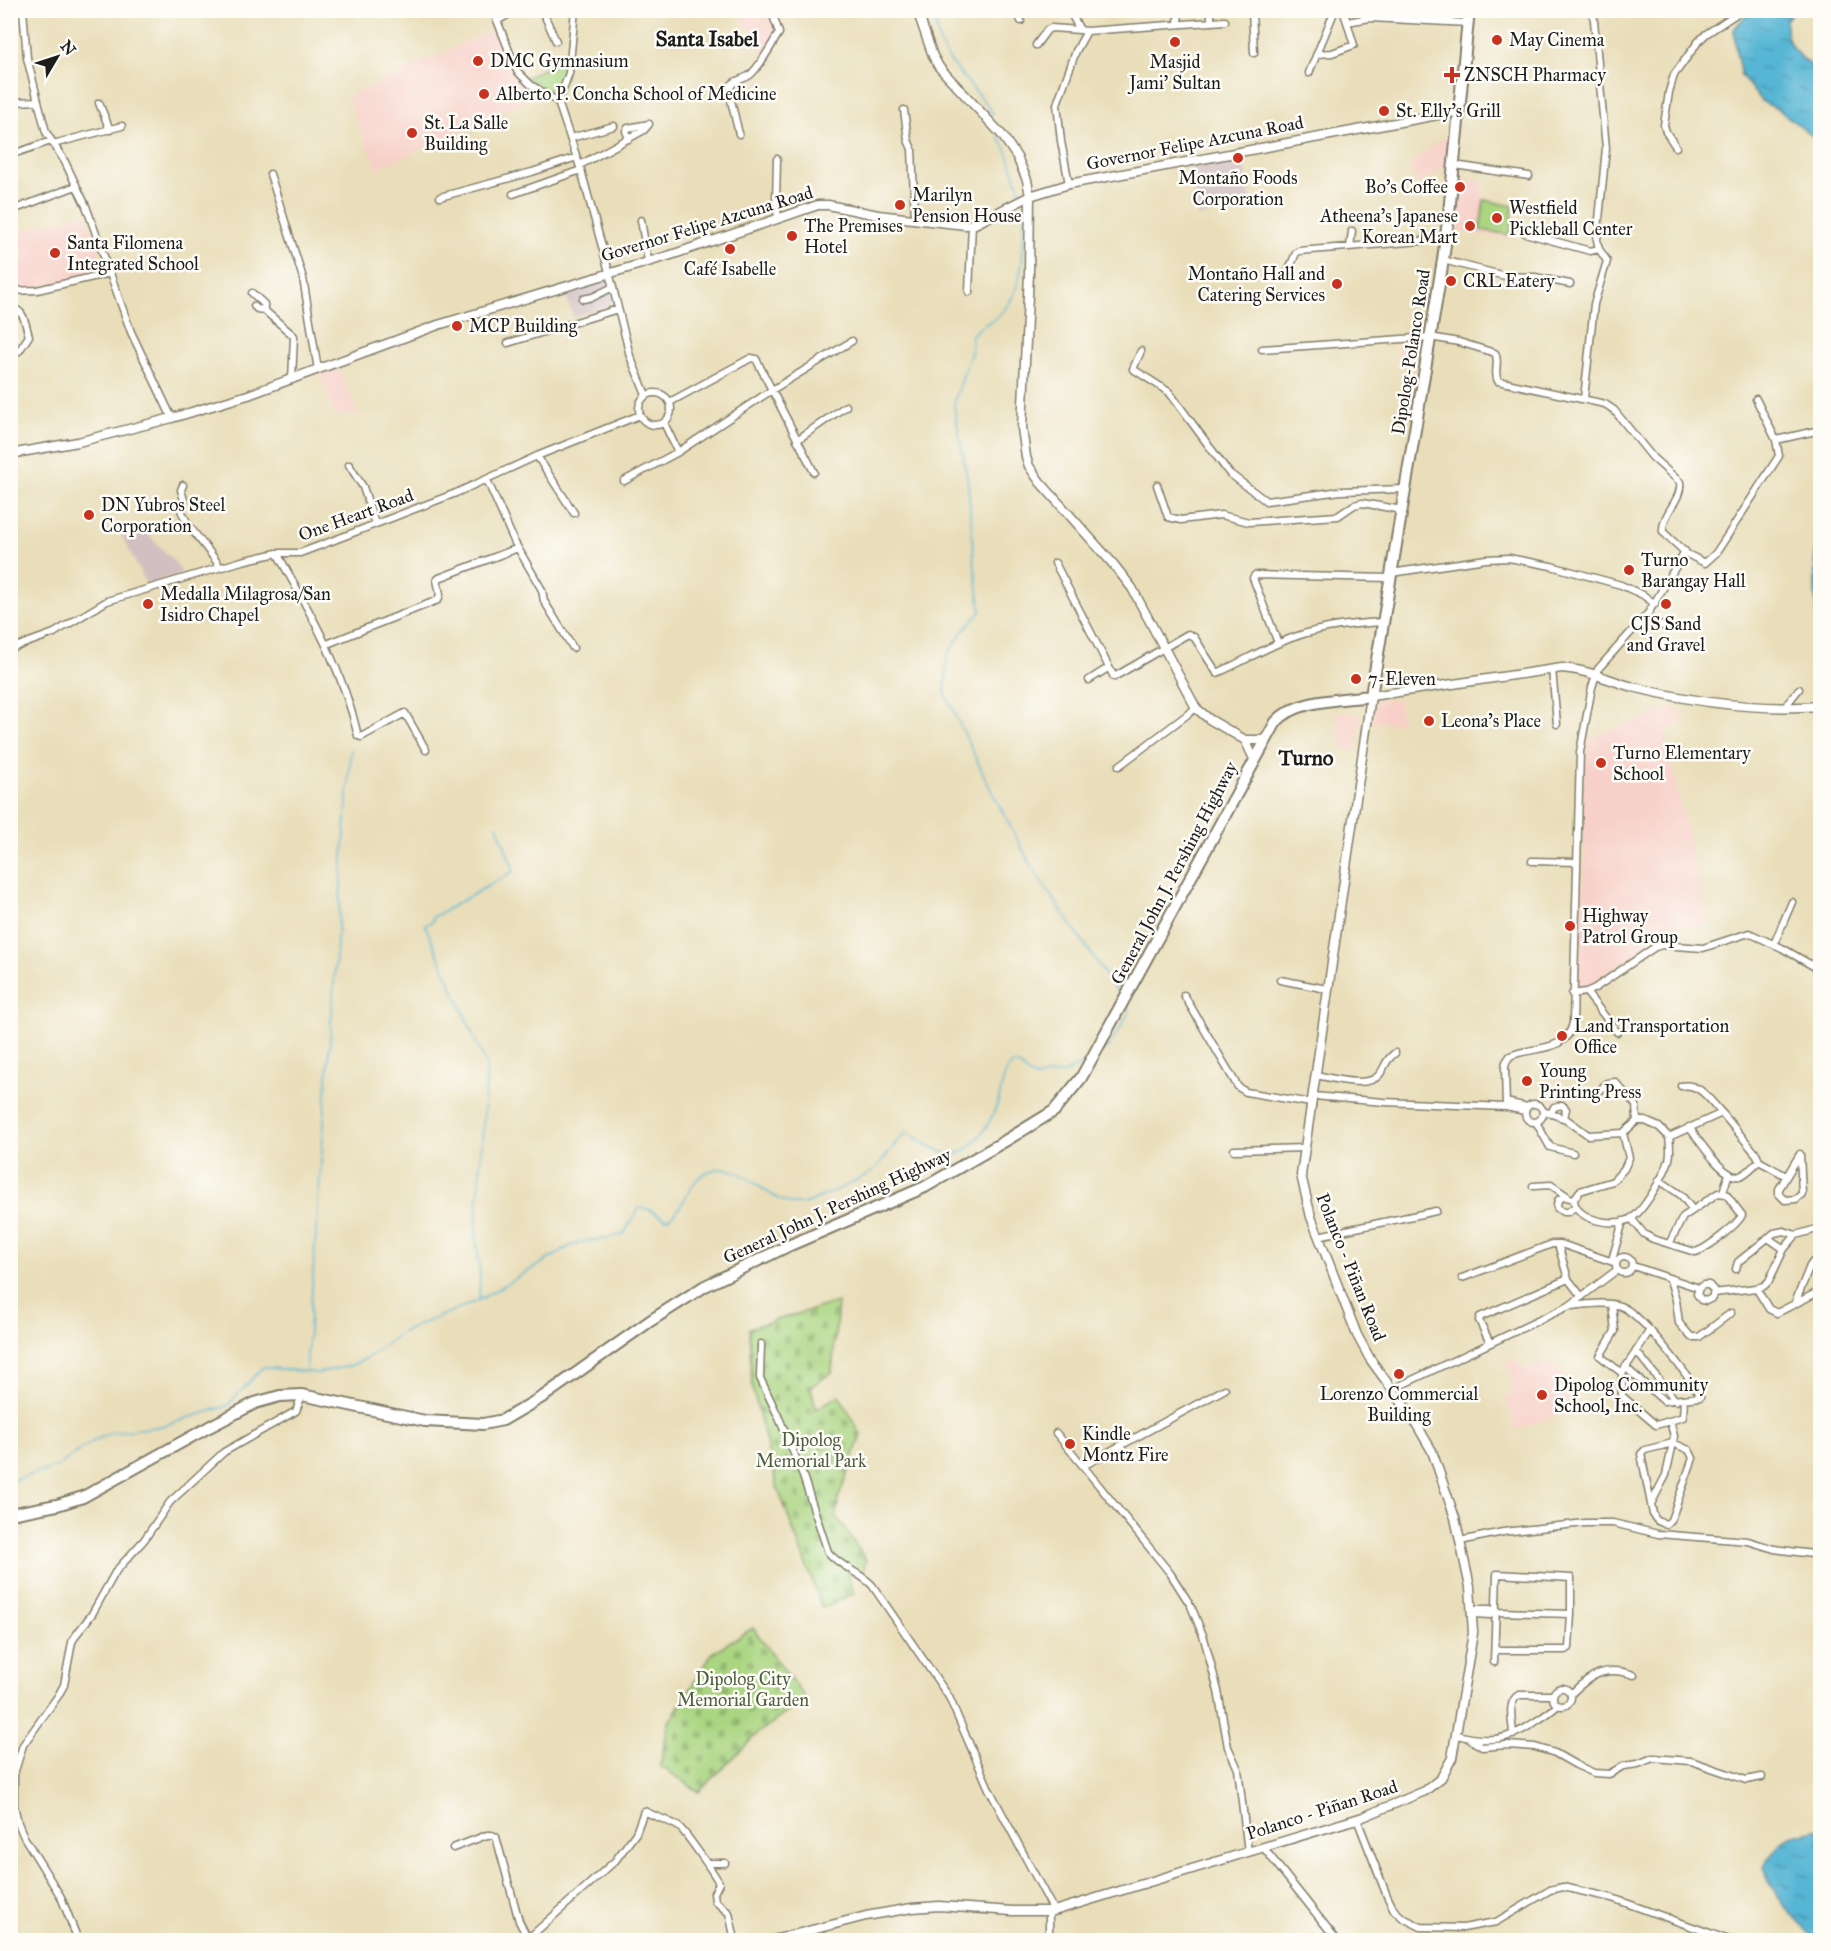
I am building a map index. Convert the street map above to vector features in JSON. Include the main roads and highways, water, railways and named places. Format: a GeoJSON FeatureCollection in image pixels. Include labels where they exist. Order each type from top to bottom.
{"type":"FeatureCollection","features":[{"type":"Feature","properties":{"kind":"highway","name":"Dipolog-Polanco Road"},"geometry":{"type":"LineString","coordinates":[[1371,696],[1443,260],[1469,10]]}},
{"type":"Feature","properties":{"kind":"highway","name":"General John J. Pershing Highway"},"geometry":{"type":"LineString","coordinates":[[10,1514],[57,1505],[83,1497],[255,1403],[280,1396],[302,1395],[425,1421],[483,1424],[503,1420],[536,1401],[705,1286],[788,1246],[926,1187],[1054,1111],[1081,1078],[1264,740],[1276,722],[1291,709],[1305,705],[1371,696]]}},
{"type":"Feature","properties":{"kind":"main road"},"geometry":{"type":"LineString","coordinates":[[917,10],[939,67],[991,120],[1010,145],[1021,165],[1029,273],[1022,428],[1029,466],[1040,482],[1125,579],[1139,599],[1196,708],[1209,719],[1245,740],[1264,740]]}},
{"type":"Feature","properties":{"kind":"main road","name":"Governor Felipe Azcuna Road"},"geometry":{"type":"LineString","coordinates":[[10,454],[78,442],[172,418],[292,380],[438,325],[648,261],[818,205],[915,219],[972,224],[1024,200],[1069,184],[1459,111]]}},
{"type":"Feature","properties":{"kind":"main road","name":"General John J. Pershing Highway"},"geometry":{"type":"LineString","coordinates":[[1371,696],[1552,669],[1573,669],[1665,694],[1783,708],[1821,706]]}},
{"type":"Feature","properties":{"kind":"main road","name":"Polanco - Piñan Road"},"geometry":{"type":"LineString","coordinates":[[773,1941],[866,1917],[912,1908],[939,1906],[1051,1911],[1357,1819],[1414,1796],[1434,1784],[1448,1768],[1462,1736],[1473,1633],[1473,1611],[1455,1518],[1432,1451],[1362,1345],[1318,1236],[1302,1188],[1301,1165],[1371,696]]}},
{"type":"Feature","properties":{"kind":"main road"},"geometry":{"type":"LineString","coordinates":[[1245,740],[1254,759]]}},
{"type":"Feature","properties":{"kind":"water"},"geometry":{"type":"Polygon","coordinates":[[[1749,11],[1795,11],[1786,20],[1788,38],[1800,57],[1820,73],[1820,139],[1814,137],[1779,110],[1761,101],[1741,75],[1734,29],[1749,11]]]}},
{"type":"Feature","properties":{"kind":"water"},"geometry":{"type":"Polygon","coordinates":[[[1820,498],[1820,645],[1815,572],[1820,498]]]}},
{"type":"Feature","properties":{"kind":"water"},"geometry":{"type":"Polygon","coordinates":[[[1820,1829],[1820,1940],[1817,1940],[1778,1898],[1764,1867],[1775,1849],[1786,1839],[1820,1829]]]}},
{"type":"Feature","properties":{"kind":"waterway"},"geometry":{"type":"LineString","coordinates":[[934,10],[940,43],[945,53],[993,114]]}},
{"type":"Feature","properties":{"kind":"waterway"},"geometry":{"type":"LineString","coordinates":[[998,136],[1006,149],[1022,196]]}},
{"type":"Feature","properties":{"kind":"waterway"},"geometry":{"type":"LineString","coordinates":[[1023,203],[1024,232],[1019,279],[1007,306],[998,316],[972,335],[971,353],[955,399],[954,407],[968,483],[981,612],[962,632],[947,656],[945,693],[990,788],[1033,869],[1120,996]]}},
{"type":"Feature","properties":{"kind":"waterway"},"geometry":{"type":"LineString","coordinates":[[306,1371],[351,748]]}},
{"type":"Feature","properties":{"kind":"waterway"},"geometry":{"type":"LineString","coordinates":[[479,1299],[480,1275],[476,1231],[487,1066],[425,925],[433,921],[432,918],[514,871],[497,825]]}},
{"type":"Feature","properties":{"kind":"waterway"},"geometry":{"type":"LineString","coordinates":[[1100,1052],[1110,1046],[1130,1010],[1127,1005]]}},
{"type":"Feature","properties":{"kind":"waterway"},"geometry":{"type":"LineString","coordinates":[[10,1481],[56,1467],[92,1442],[110,1433],[162,1426],[227,1406],[263,1367],[317,1373],[350,1366],[367,1358],[402,1332],[479,1300],[571,1246],[623,1235],[639,1208],[648,1209],[666,1219],[678,1209],[700,1176],[707,1172],[720,1169],[732,1170],[778,1198],[790,1203],[803,1204],[873,1171],[897,1141],[907,1133],[939,1151],[949,1154],[958,1153],[974,1143],[987,1125],[997,1106],[1005,1075],[1013,1064],[1021,1066],[1029,1075],[1037,1078],[1062,1074],[1083,1064]]}},
{"type":"Feature","properties":{"kind":"place","name":"May Cinema"},"geometry":{"type":"Point","coordinates":[1497,40]}},
{"type":"Feature","properties":{"kind":"place","name":"Masjid Jami' Sultan"},"geometry":{"type":"Point","coordinates":[1175,42]}},
{"type":"Feature","properties":{"kind":"place","name":"DMC Gymnasium"},"geometry":{"type":"Point","coordinates":[478,61]}},
{"type":"Feature","properties":{"kind":"place","name":"ZNSCH Pharmacy"},"geometry":{"type":"Point","coordinates":[1452,75]}},
{"type":"Feature","properties":{"kind":"place","name":"Alberto P. Concha School of Medicine"},"geometry":{"type":"Point","coordinates":[484,94]}},
{"type":"Feature","properties":{"kind":"place","name":"St. Elly's Grill"},"geometry":{"type":"Point","coordinates":[1384,111]}},
{"type":"Feature","properties":{"kind":"place","name":"St. La Salle Building"},"geometry":{"type":"Point","coordinates":[412,133]}},
{"type":"Feature","properties":{"kind":"place","name":"Montaño Foods Corporation"},"geometry":{"type":"Point","coordinates":[1238,158]}},
{"type":"Feature","properties":{"kind":"place","name":"Bo's Coffee"},"geometry":{"type":"Point","coordinates":[1460,187]}},
{"type":"Feature","properties":{"kind":"place","name":"Marilyn Pension House"},"geometry":{"type":"Point","coordinates":[900,205]}},
{"type":"Feature","properties":{"kind":"place","name":"Westfield Pickleball Center"},"geometry":{"type":"Point","coordinates":[1497,218]}},
{"type":"Feature","properties":{"kind":"place","name":"Atheena's Japanese Korean Mart"},"geometry":{"type":"Point","coordinates":[1470,226]}},
{"type":"Feature","properties":{"kind":"place","name":"The Premises Hotel"},"geometry":{"type":"Point","coordinates":[792,236]}},
{"type":"Feature","properties":{"kind":"place","name":"Café Isabelle"},"geometry":{"type":"Point","coordinates":[730,249]}},
{"type":"Feature","properties":{"kind":"place","name":"Santa Filomena Integrated School"},"geometry":{"type":"Point","coordinates":[55,253]}},
{"type":"Feature","properties":{"kind":"place","name":"CRL Eatery"},"geometry":{"type":"Point","coordinates":[1451,281]}},
{"type":"Feature","properties":{"kind":"place","name":"Montaño Hall and Catering Services"},"geometry":{"type":"Point","coordinates":[1337,284]}},
{"type":"Feature","properties":{"kind":"place","name":"MCP Building"},"geometry":{"type":"Point","coordinates":[457,326]}},
{"type":"Feature","properties":{"kind":"place","name":"DN Yubros Steel Corporation"},"geometry":{"type":"Point","coordinates":[89,515]}},
{"type":"Feature","properties":{"kind":"place","name":"Turno Barangay Hall"},"geometry":{"type":"Point","coordinates":[1629,570]}},
{"type":"Feature","properties":{"kind":"place","name":"Medalla Milagrosa/San Isidro Chapel"},"geometry":{"type":"Point","coordinates":[148,604]}},
{"type":"Feature","properties":{"kind":"place","name":"CJS Sand and Gravel"},"geometry":{"type":"Point","coordinates":[1666,604]}},
{"type":"Feature","properties":{"kind":"place","name":"7-Eleven"},"geometry":{"type":"Point","coordinates":[1356,679]}},
{"type":"Feature","properties":{"kind":"place","name":"Leona's Place"},"geometry":{"type":"Point","coordinates":[1429,721]}},
{"type":"Feature","properties":{"kind":"place","name":"Turno Elementary School"},"geometry":{"type":"Point","coordinates":[1601,763]}},
{"type":"Feature","properties":{"kind":"place","name":"Highway Patrol Group"},"geometry":{"type":"Point","coordinates":[1570,926]}},
{"type":"Feature","properties":{"kind":"place","name":"Land Transportation Office"},"geometry":{"type":"Point","coordinates":[1562,1036]}},
{"type":"Feature","properties":{"kind":"place","name":"Young Printing Press"},"geometry":{"type":"Point","coordinates":[1527,1081]}},
{"type":"Feature","properties":{"kind":"place","name":"Lorenzo Commercial Building"},"geometry":{"type":"Point","coordinates":[1399,1374]}},
{"type":"Feature","properties":{"kind":"place","name":"Dipolog Community School, Inc."},"geometry":{"type":"Point","coordinates":[1542,1395]}},
{"type":"Feature","properties":{"kind":"place","name":"Kindle Montz Fire"},"geometry":{"type":"Point","coordinates":[1070,1444]}},
{"type":"Feature","properties":{"kind":"district","name":"Santa Isabel"},"geometry":{"type":"Point","coordinates":[707,39]}},
{"type":"Feature","properties":{"kind":"district","name":"Turno"},"geometry":{"type":"Point","coordinates":[1306,758]}},
{"type":"Feature","properties":{"kind":"park label","name":"Dipolog Memorial Park"},"geometry":{"type":"Point","coordinates":[811,1450]}},
{"type":"Feature","properties":{"kind":"park label","name":"Dipolog City Memorial Garden"},"geometry":{"type":"Point","coordinates":[743,1689]}}]}
